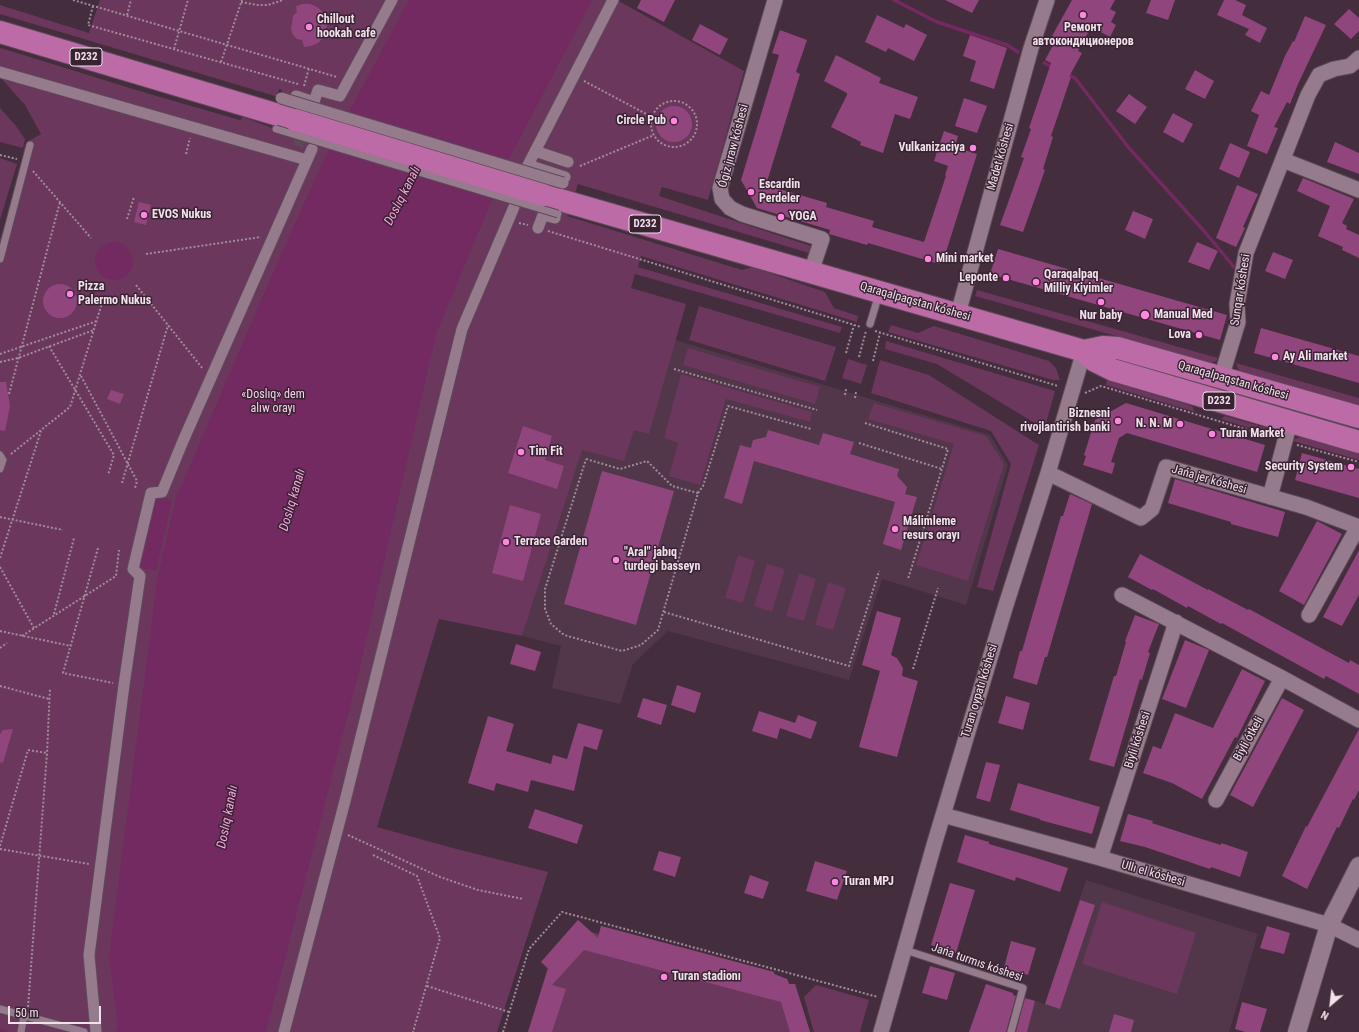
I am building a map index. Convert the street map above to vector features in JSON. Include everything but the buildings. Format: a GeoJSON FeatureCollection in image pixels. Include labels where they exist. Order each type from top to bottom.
{"type":"FeatureCollection","features":[{"type":"Feature","properties":{"kind":"main road","name":"D232"},"geometry":{"type":"LineString","coordinates":[[0,32],[172,83],[285,124]]}},
{"type":"Feature","properties":{"kind":"main road","name":"Qaraqalpaqstan kóshesi"},"geometry":{"type":"LineString","coordinates":[[285,124],[543,195],[1084,351],[1095,361],[1113,370],[1287,432],[1359,442]]}},
{"type":"Feature","properties":{"kind":"main road","name":"Qaraqalpaqstan kóshesi"},"geometry":{"type":"LineString","coordinates":[[1084,351],[1103,347],[1118,348],[1359,417]]}},
{"type":"Feature","properties":{"kind":"street"},"geometry":{"type":"LineString","coordinates":[[296,96],[314,102],[318,90],[340,96],[392,0]]}},
{"type":"Feature","properties":{"kind":"street"},"geometry":{"type":"LineString","coordinates":[[281,98],[564,180],[528,165],[613,0]]}},
{"type":"Feature","properties":{"kind":"street","name":"Ógiz jıraw kóshesi"},"geometry":{"type":"LineString","coordinates":[[775,0],[720,188],[722,199],[730,208],[742,214],[822,238],[811,272]]}},
{"type":"Feature","properties":{"kind":"street","name":"Madet kóshesi"},"geometry":{"type":"LineString","coordinates":[[958,314],[1032,48],[1047,0]]}},
{"type":"Feature","properties":{"kind":"street","name":"Sunqar kóshesi"},"geometry":{"type":"LineString","coordinates":[[1221,378],[1238,322],[1237,304],[1246,254],[1308,95],[1319,76],[1334,69],[1350,66],[1359,58]]}},
{"type":"Feature","properties":{"kind":"street"},"geometry":{"type":"LineString","coordinates":[[0,72],[193,128],[296,151],[307,160]]}},
{"type":"Feature","properties":{"kind":"street"},"geometry":{"type":"LineString","coordinates":[[96,1032],[90,955],[124,685],[140,576],[134,569],[151,493],[162,492],[312,149]]}},
{"type":"Feature","properties":{"kind":"street"},"geometry":{"type":"LineString","coordinates":[[535,151],[568,162]]}},
{"type":"Feature","properties":{"kind":"street"},"geometry":{"type":"LineString","coordinates":[[1283,160],[1359,190]]}},
{"type":"Feature","properties":{"kind":"street"},"geometry":{"type":"LineString","coordinates":[[284,1032],[338,830],[462,328],[514,207]]}},
{"type":"Feature","properties":{"kind":"street"},"geometry":{"type":"LineString","coordinates":[[538,228],[543,215],[557,216]]}},
{"type":"Feature","properties":{"kind":"street","name":"Turan oypatı kóshesi"},"geometry":{"type":"LineString","coordinates":[[881,1032],[943,815],[1084,351]]}},
{"type":"Feature","properties":{"kind":"street"},"geometry":{"type":"LineString","coordinates":[[1270,497],[1287,432]]}},
{"type":"Feature","properties":{"kind":"street","name":"Jańa jer kóshesi"},"geometry":{"type":"LineString","coordinates":[[1048,473],[1141,518],[1152,509],[1166,468],[1306,507],[1359,527]]}},
{"type":"Feature","properties":{"kind":"street"},"geometry":{"type":"LineString","coordinates":[[1309,615],[1359,527]]}},
{"type":"Feature","properties":{"kind":"street"},"geometry":{"type":"LineString","coordinates":[[1122,595],[1176,622],[1359,720]]}},
{"type":"Feature","properties":{"kind":"street","name":"Biyli kóshesi"},"geometry":{"type":"LineString","coordinates":[[1100,858],[1176,622]]}},
{"type":"Feature","properties":{"kind":"street","name":"Biyli ótkeli"},"geometry":{"type":"LineString","coordinates":[[1216,800],[1282,678]]}},
{"type":"Feature","properties":{"kind":"street","name":"Ullı el kóshesi"},"geometry":{"type":"LineString","coordinates":[[943,815],[1100,858],[1329,925],[1359,940]]}},
{"type":"Feature","properties":{"kind":"street"},"geometry":{"type":"LineString","coordinates":[[1297,1032],[1329,925],[1359,866]]}},
{"type":"Feature","properties":{"kind":"lane"},"geometry":{"type":"LineString","coordinates":[[285,124],[557,216]]}},
{"type":"Feature","properties":{"kind":"lane"},"geometry":{"type":"LineString","coordinates":[[0,259],[30,145]]}},
{"type":"Feature","properties":{"kind":"lane"},"geometry":{"type":"LineString","coordinates":[[870,324],[879,292]]}},
{"type":"Feature","properties":{"kind":"lane"},"geometry":{"type":"LineString","coordinates":[[0,469],[1,458]]}},
{"type":"Feature","properties":{"kind":"lane","name":"Jańa turmıs kóshesi"},"geometry":{"type":"LineString","coordinates":[[905,950],[1023,988],[1011,1032]]}},
{"type":"Feature","properties":{"kind":"lane"},"geometry":{"type":"LineString","coordinates":[[0,1009],[84,1032]]}},
{"type":"Feature","properties":{"kind":"lane"},"geometry":{"type":"LineString","coordinates":[[21,1032],[25,1016]]}},
{"type":"Feature","properties":{"kind":"path"},"geometry":{"type":"LineString","coordinates":[[73,0],[348,80]]}},
{"type":"Feature","properties":{"kind":"path"},"geometry":{"type":"LineString","coordinates":[[127,16],[131,0]]}},
{"type":"Feature","properties":{"kind":"path"},"geometry":{"type":"LineString","coordinates":[[174,49],[188,0]]}},
{"type":"Feature","properties":{"kind":"path"},"geometry":{"type":"LineString","coordinates":[[221,62],[241,1],[257,5],[268,5],[283,0]]}},
{"type":"Feature","properties":{"kind":"path"},"geometry":{"type":"LineString","coordinates":[[93,6],[88,25],[318,90]]}},
{"type":"Feature","properties":{"kind":"path"},"geometry":{"type":"LineString","coordinates":[[304,86],[309,68]]}},
{"type":"Feature","properties":{"kind":"path"},"geometry":{"type":"LineString","coordinates":[[574,76],[652,117]]}},
{"type":"Feature","properties":{"kind":"path"},"geometry":{"type":"LineString","coordinates":[[668,101],[676,101],[690,107],[694,113],[697,120],[697,127],[690,140],[683,144],[669,146],[662,143],[654,135],[651,124],[652,117],[661,104],[668,101]]}},
{"type":"Feature","properties":{"kind":"path"},"geometry":{"type":"LineString","coordinates":[[186,154],[193,128]]}},
{"type":"Feature","properties":{"kind":"path"},"geometry":{"type":"LineString","coordinates":[[580,166],[654,135]]}},
{"type":"Feature","properties":{"kind":"path"},"geometry":{"type":"LineString","coordinates":[[0,154],[25,162],[91,238]]}},
{"type":"Feature","properties":{"kind":"path"},"geometry":{"type":"LineString","coordinates":[[127,220],[134,197]]}},
{"type":"Feature","properties":{"kind":"path"},"geometry":{"type":"LineString","coordinates":[[9,394],[60,202]]}},
{"type":"Feature","properties":{"kind":"path"},"geometry":{"type":"LineString","coordinates":[[508,220],[867,329],[859,357]]}},
{"type":"Feature","properties":{"kind":"path"},"geometry":{"type":"LineString","coordinates":[[146,254],[274,236]]}},
{"type":"Feature","properties":{"kind":"path"},"geometry":{"type":"LineString","coordinates":[[136,285],[211,378]]}},
{"type":"Feature","properties":{"kind":"path"},"geometry":{"type":"LineString","coordinates":[[1,458],[41,431],[70,407],[102,303]]}},
{"type":"Feature","properties":{"kind":"path"},"geometry":{"type":"LineString","coordinates":[[0,354],[97,320]]}},
{"type":"Feature","properties":{"kind":"path"},"geometry":{"type":"LineString","coordinates":[[122,483],[127,461],[168,325]]}},
{"type":"Feature","properties":{"kind":"path"},"geometry":{"type":"LineString","coordinates":[[846,353],[854,325]]}},
{"type":"Feature","properties":{"kind":"path"},"geometry":{"type":"LineString","coordinates":[[0,362],[18,358],[94,330]]}},
{"type":"Feature","properties":{"kind":"path"},"geometry":{"type":"LineString","coordinates":[[874,331],[1058,386]]}},
{"type":"Feature","properties":{"kind":"path"},"geometry":{"type":"LineString","coordinates":[[873,361],[880,333]]}},
{"type":"Feature","properties":{"kind":"path"},"geometry":{"type":"LineString","coordinates":[[49,346],[114,455],[108,475]]}},
{"type":"Feature","properties":{"kind":"path"},"geometry":{"type":"LineString","coordinates":[[674,369],[817,410]]}},
{"type":"Feature","properties":{"kind":"path"},"geometry":{"type":"LineString","coordinates":[[80,375],[137,480],[135,488]]}},
{"type":"Feature","properties":{"kind":"path"},"geometry":{"type":"LineString","coordinates":[[1084,394],[1101,386],[1287,432],[1359,462]]}},
{"type":"Feature","properties":{"kind":"path"},"geometry":{"type":"LineString","coordinates":[[845,395],[846,389]]}},
{"type":"Feature","properties":{"kind":"path"},"geometry":{"type":"LineString","coordinates":[[855,398],[856,392]]}},
{"type":"Feature","properties":{"kind":"path"},"geometry":{"type":"LineString","coordinates":[[698,493],[672,486],[647,461],[620,468],[586,459],[545,589],[545,610],[551,624],[564,635],[622,651],[641,646],[658,630],[698,493],[703,486],[728,406],[811,429]]}},
{"type":"Feature","properties":{"kind":"path"},"geometry":{"type":"LineString","coordinates":[[865,423],[948,449],[908,579]]}},
{"type":"Feature","properties":{"kind":"path"},"geometry":{"type":"LineString","coordinates":[[0,558],[41,431]]}},
{"type":"Feature","properties":{"kind":"path"},"geometry":{"type":"LineString","coordinates":[[860,443],[942,469]]}},
{"type":"Feature","properties":{"kind":"path"},"geometry":{"type":"LineString","coordinates":[[0,517],[63,530]]}},
{"type":"Feature","properties":{"kind":"path"},"geometry":{"type":"LineString","coordinates":[[54,616],[74,538]]}},
{"type":"Feature","properties":{"kind":"path"},"geometry":{"type":"LineString","coordinates":[[98,548],[63,673],[124,685]]}},
{"type":"Feature","properties":{"kind":"path"},"geometry":{"type":"LineString","coordinates":[[22,636],[116,576],[119,550]]}},
{"type":"Feature","properties":{"kind":"path"},"geometry":{"type":"LineString","coordinates":[[0,566],[34,628]]}},
{"type":"Feature","properties":{"kind":"path"},"geometry":{"type":"LineString","coordinates":[[664,611],[849,666],[879,570]]}},
{"type":"Feature","properties":{"kind":"path"},"geometry":{"type":"LineString","coordinates":[[913,669],[938,588]]}},
{"type":"Feature","properties":{"kind":"path"},"geometry":{"type":"LineString","coordinates":[[0,631],[70,646]]}},
{"type":"Feature","properties":{"kind":"path"},"geometry":{"type":"LineString","coordinates":[[0,648],[7,643]]}},
{"type":"Feature","properties":{"kind":"path"},"geometry":{"type":"LineString","coordinates":[[0,686],[49,699]]}},
{"type":"Feature","properties":{"kind":"path"},"geometry":{"type":"LineString","coordinates":[[25,1016],[47,753],[50,688]]}},
{"type":"Feature","properties":{"kind":"path"},"geometry":{"type":"LineString","coordinates":[[0,846],[28,750],[47,753]]}},
{"type":"Feature","properties":{"kind":"path"},"geometry":{"type":"LineString","coordinates":[[338,830],[440,877],[478,890],[523,898]]}},
{"type":"Feature","properties":{"kind":"path"},"geometry":{"type":"LineString","coordinates":[[0,849],[102,867]]}},
{"type":"Feature","properties":{"kind":"path"},"geometry":{"type":"LineString","coordinates":[[373,855],[417,876],[440,938],[413,1032]]}},
{"type":"Feature","properties":{"kind":"path"},"geometry":{"type":"LineString","coordinates":[[502,1032],[529,949],[562,912],[890,1000]]}},
{"type":"Feature","properties":{"kind":"path"},"geometry":{"type":"LineString","coordinates":[[427,986],[509,1012]]}},
{"type":"Feature","properties":{"kind":"shaded area"},"geometry":{"type":"Polygon","coordinates":[[[621,322],[682,342],[990,435],[1008,465],[966,605],[882,579],[849,680],[668,631],[633,664],[620,704],[552,688],[561,646],[522,636],[621,322]]]}},
{"type":"Feature","properties":{"kind":"shaded area"},"geometry":{"type":"Polygon","coordinates":[[[1086,880],[1258,934],[1229,1032],[1016,1032],[1023,1004],[1028,1005],[1030,999],[1045,1004],[1086,880]]]}},
{"type":"Feature","properties":{"kind":"green space","name":"«Doslıq» dem alıw orayı"},"geometry":{"type":"Polygon","coordinates":[[[100,0],[617,0],[744,71],[708,200],[662,187],[659,196],[811,246],[809,253],[578,184],[567,216],[742,270],[752,267],[825,292],[834,308],[858,316],[857,322],[641,256],[638,267],[842,327],[840,333],[635,274],[631,288],[686,304],[649,434],[634,430],[624,461],[582,450],[522,636],[439,619],[377,827],[548,872],[497,1032],[0,1032],[0,241],[27,142],[41,134],[25,105],[1,78],[3,70],[0,69],[0,49],[1,48],[146,93],[240,120],[243,117],[270,127],[271,129],[282,90],[279,89],[277,96],[275,96],[0,14],[0,5],[89,33],[100,0]]]}},
{"type":"Feature","properties":{"kind":"green space"},"geometry":{"type":"Polygon","coordinates":[[[0,108],[25,139],[23,148],[0,142],[0,108]]]}},
{"type":"Feature","properties":{"kind":"green space"},"geometry":{"type":"Polygon","coordinates":[[[0,158],[17,164],[0,220],[0,158]]]}},
{"type":"Feature","properties":{"kind":"green space"},"geometry":{"type":"Polygon","coordinates":[[[977,290],[1218,358],[1216,361],[1211,363],[975,296],[977,290]]]}},
{"type":"Feature","properties":{"kind":"green space"},"geometry":{"type":"Polygon","coordinates":[[[699,306],[836,347],[825,381],[689,340],[699,306]]]}},
{"type":"Feature","properties":{"kind":"green space"},"geometry":{"type":"Polygon","coordinates":[[[891,325],[918,333],[934,326],[1049,361],[1056,368],[1060,380],[1053,380],[888,332],[891,325]]]}},
{"type":"Feature","properties":{"kind":"green space"},"geometry":{"type":"Polygon","coordinates":[[[886,341],[1055,391],[1045,427],[1038,425],[937,364],[885,349],[886,341]]]}},
{"type":"Feature","properties":{"kind":"green space"},"geometry":{"type":"Polygon","coordinates":[[[688,348],[820,387],[815,404],[683,365],[688,348]]]}},
{"type":"Feature","properties":{"kind":"green space"},"geometry":{"type":"Polygon","coordinates":[[[848,359],[867,365],[861,384],[842,378],[848,359]]]}},
{"type":"Feature","properties":{"kind":"green space"},"geometry":{"type":"Polygon","coordinates":[[[880,360],[929,375],[1039,445],[993,591],[977,587],[1011,464],[991,431],[871,393],[880,360]]]}},
{"type":"Feature","properties":{"kind":"green space"},"geometry":{"type":"Polygon","coordinates":[[[1236,363],[1359,398],[1359,405],[1244,374],[1238,369],[1236,363]]]}},
{"type":"Feature","properties":{"kind":"green space"},"geometry":{"type":"Polygon","coordinates":[[[681,374],[812,412],[810,422],[726,399],[700,485],[669,476],[678,443],[664,438],[681,374]]]}},
{"type":"Feature","properties":{"kind":"green space"},"geometry":{"type":"Polygon","coordinates":[[[1107,380],[1192,406],[1195,412],[1106,385],[1107,380]]]}},
{"type":"Feature","properties":{"kind":"green space"},"geometry":{"type":"Polygon","coordinates":[[[874,403],[986,436],[1004,464],[968,581],[916,565],[954,444],[868,419],[874,403]]]}},
{"type":"Feature","properties":{"kind":"green space"},"geometry":{"type":"Polygon","coordinates":[[[1225,416],[1270,429],[1274,436],[1221,419],[1225,416]]]}},
{"type":"Feature","properties":{"kind":"green space"},"geometry":{"type":"Polygon","coordinates":[[[1302,437],[1359,453],[1359,460],[1293,441],[1302,437]]]}},
{"type":"Feature","properties":{"kind":"green space"},"geometry":{"type":"Polygon","coordinates":[[[738,555],[755,561],[743,603],[725,598],[738,555]]]}},
{"type":"Feature","properties":{"kind":"green space"},"geometry":{"type":"Polygon","coordinates":[[[767,564],[785,569],[772,612],[754,606],[767,564]]]}},
{"type":"Feature","properties":{"kind":"green space"},"geometry":{"type":"Polygon","coordinates":[[[799,573],[816,579],[804,621],[786,616],[799,573]]]}},
{"type":"Feature","properties":{"kind":"green space"},"geometry":{"type":"Polygon","coordinates":[[[828,582],[846,588],[833,630],[815,625],[828,582]]]}},
{"type":"Feature","properties":{"kind":"green space"},"geometry":{"type":"Polygon","coordinates":[[[1102,902],[1196,933],[1177,994],[1082,964],[1102,902]]]}},
{"type":"Feature","properties":{"kind":"green space","name":"Turan stadionı"},"geometry":{"type":"Polygon","coordinates":[[[578,920],[591,932],[599,934],[601,926],[774,972],[774,975],[787,979],[789,984],[795,984],[810,1032],[528,1032],[548,969],[541,962],[578,920]]]}},
{"type":"Feature","properties":{"kind":"green space"},"geometry":{"type":"Polygon","coordinates":[[[816,985],[869,1000],[860,1032],[814,1032],[804,997],[816,985]]]}},
{"type":"Feature","properties":{"kind":"water","name":"Doslıq kanalı"},"geometry":{"type":"Polygon","coordinates":[[[409,0],[592,0],[509,159],[436,334],[359,671],[266,1032],[116,1032],[118,1025],[109,958],[157,580],[176,498],[273,273],[326,155],[409,0]]]}},
{"type":"Feature","properties":{"kind":"water"},"geometry":{"type":"Polygon","coordinates":[[[114,242],[124,245],[130,251],[133,261],[130,271],[124,277],[114,280],[104,277],[98,271],[95,261],[98,251],[104,245],[114,242]]]}},
{"type":"Feature","properties":{"kind":"water"},"geometry":{"type":"Polygon","coordinates":[[[155,496],[172,500],[156,571],[139,567],[155,496]]]}},
{"type":"Feature","properties":{"kind":"waterway"},"geometry":{"type":"LineString","coordinates":[[894,0],[937,22],[1007,45],[1018,52]]}},
{"type":"Feature","properties":{"kind":"waterway"},"geometry":{"type":"LineString","coordinates":[[1044,63],[1054,68]]}},
{"type":"Feature","properties":{"kind":"waterway"},"geometry":{"type":"LineString","coordinates":[[1067,74],[1075,78],[1129,148],[1204,231],[1234,267]]}},
{"type":"Feature","properties":{"kind":"waterway"},"geometry":{"type":"LineString","coordinates":[[0,1030],[6,1032]]}},
{"type":"Feature","properties":{"kind":"tunnel"},"geometry":{"type":"LineString","coordinates":[[298,146],[305,126]]}},
{"type":"Feature","properties":{"kind":"place","name":"Ремонт автокондиционеров"},"geometry":{"type":"Point","coordinates":[1083,15]}},
{"type":"Feature","properties":{"kind":"place","name":"Chillout hookah cafe"},"geometry":{"type":"Point","coordinates":[309,27]}},
{"type":"Feature","properties":{"kind":"place","name":"Circle Pub"},"geometry":{"type":"Point","coordinates":[674,121]}},
{"type":"Feature","properties":{"kind":"place","name":"Vulkanizaciya"},"geometry":{"type":"Point","coordinates":[973,148]}},
{"type":"Feature","properties":{"kind":"place","name":"Escardin Perdeler"},"geometry":{"type":"Point","coordinates":[751,192]}},
{"type":"Feature","properties":{"kind":"place","name":"EVOS Nukus"},"geometry":{"type":"Point","coordinates":[144,215]}},
{"type":"Feature","properties":{"kind":"place","name":"YOGA"},"geometry":{"type":"Point","coordinates":[781,217]}},
{"type":"Feature","properties":{"kind":"place","name":"Mini market"},"geometry":{"type":"Point","coordinates":[928,259]}},
{"type":"Feature","properties":{"kind":"place","name":"Leponte"},"geometry":{"type":"Point","coordinates":[1006,278]}},
{"type":"Feature","properties":{"kind":"place","name":"Qaraqalpaq Milliy Kiyimler"},"geometry":{"type":"Point","coordinates":[1036,282]}},
{"type":"Feature","properties":{"kind":"place","name":"Pizza Palermo Nukus"},"geometry":{"type":"Point","coordinates":[70,294]}},
{"type":"Feature","properties":{"kind":"place","name":"Nur baby"},"geometry":{"type":"Point","coordinates":[1101,302]}},
{"type":"Feature","properties":{"kind":"place","name":"Manual Med"},"geometry":{"type":"Point","coordinates":[1145,315]}},
{"type":"Feature","properties":{"kind":"place","name":"Lova"},"geometry":{"type":"Point","coordinates":[1199,335]}},
{"type":"Feature","properties":{"kind":"place","name":"Ay Ali market"},"geometry":{"type":"Point","coordinates":[1275,357]}},
{"type":"Feature","properties":{"kind":"place","name":"Biznesni rivojlantirish banki"},"geometry":{"type":"Point","coordinates":[1118,421]}},
{"type":"Feature","properties":{"kind":"place","name":"N. N. M"},"geometry":{"type":"Point","coordinates":[1180,424]}},
{"type":"Feature","properties":{"kind":"place","name":"Turan Market"},"geometry":{"type":"Point","coordinates":[1212,434]}},
{"type":"Feature","properties":{"kind":"place","name":"Tim Fit"},"geometry":{"type":"Point","coordinates":[521,452]}},
{"type":"Feature","properties":{"kind":"place","name":"Security System"},"geometry":{"type":"Point","coordinates":[1351,467]}},
{"type":"Feature","properties":{"kind":"place","name":"Málimleme resurs orayı"},"geometry":{"type":"Point","coordinates":[895,529]}},
{"type":"Feature","properties":{"kind":"place","name":"Terrace Garden"},"geometry":{"type":"Point","coordinates":[506,542]}},
{"type":"Feature","properties":{"kind":"place","name":"\"Aral\" jabıq turdegi basseyn"},"geometry":{"type":"Point","coordinates":[616,560]}},
{"type":"Feature","properties":{"kind":"place","name":"Turan MPJ"},"geometry":{"type":"Point","coordinates":[835,882]}},
{"type":"Feature","properties":{"kind":"place","name":"Turan stadionı"},"geometry":{"type":"Point","coordinates":[664,977]}}]}
